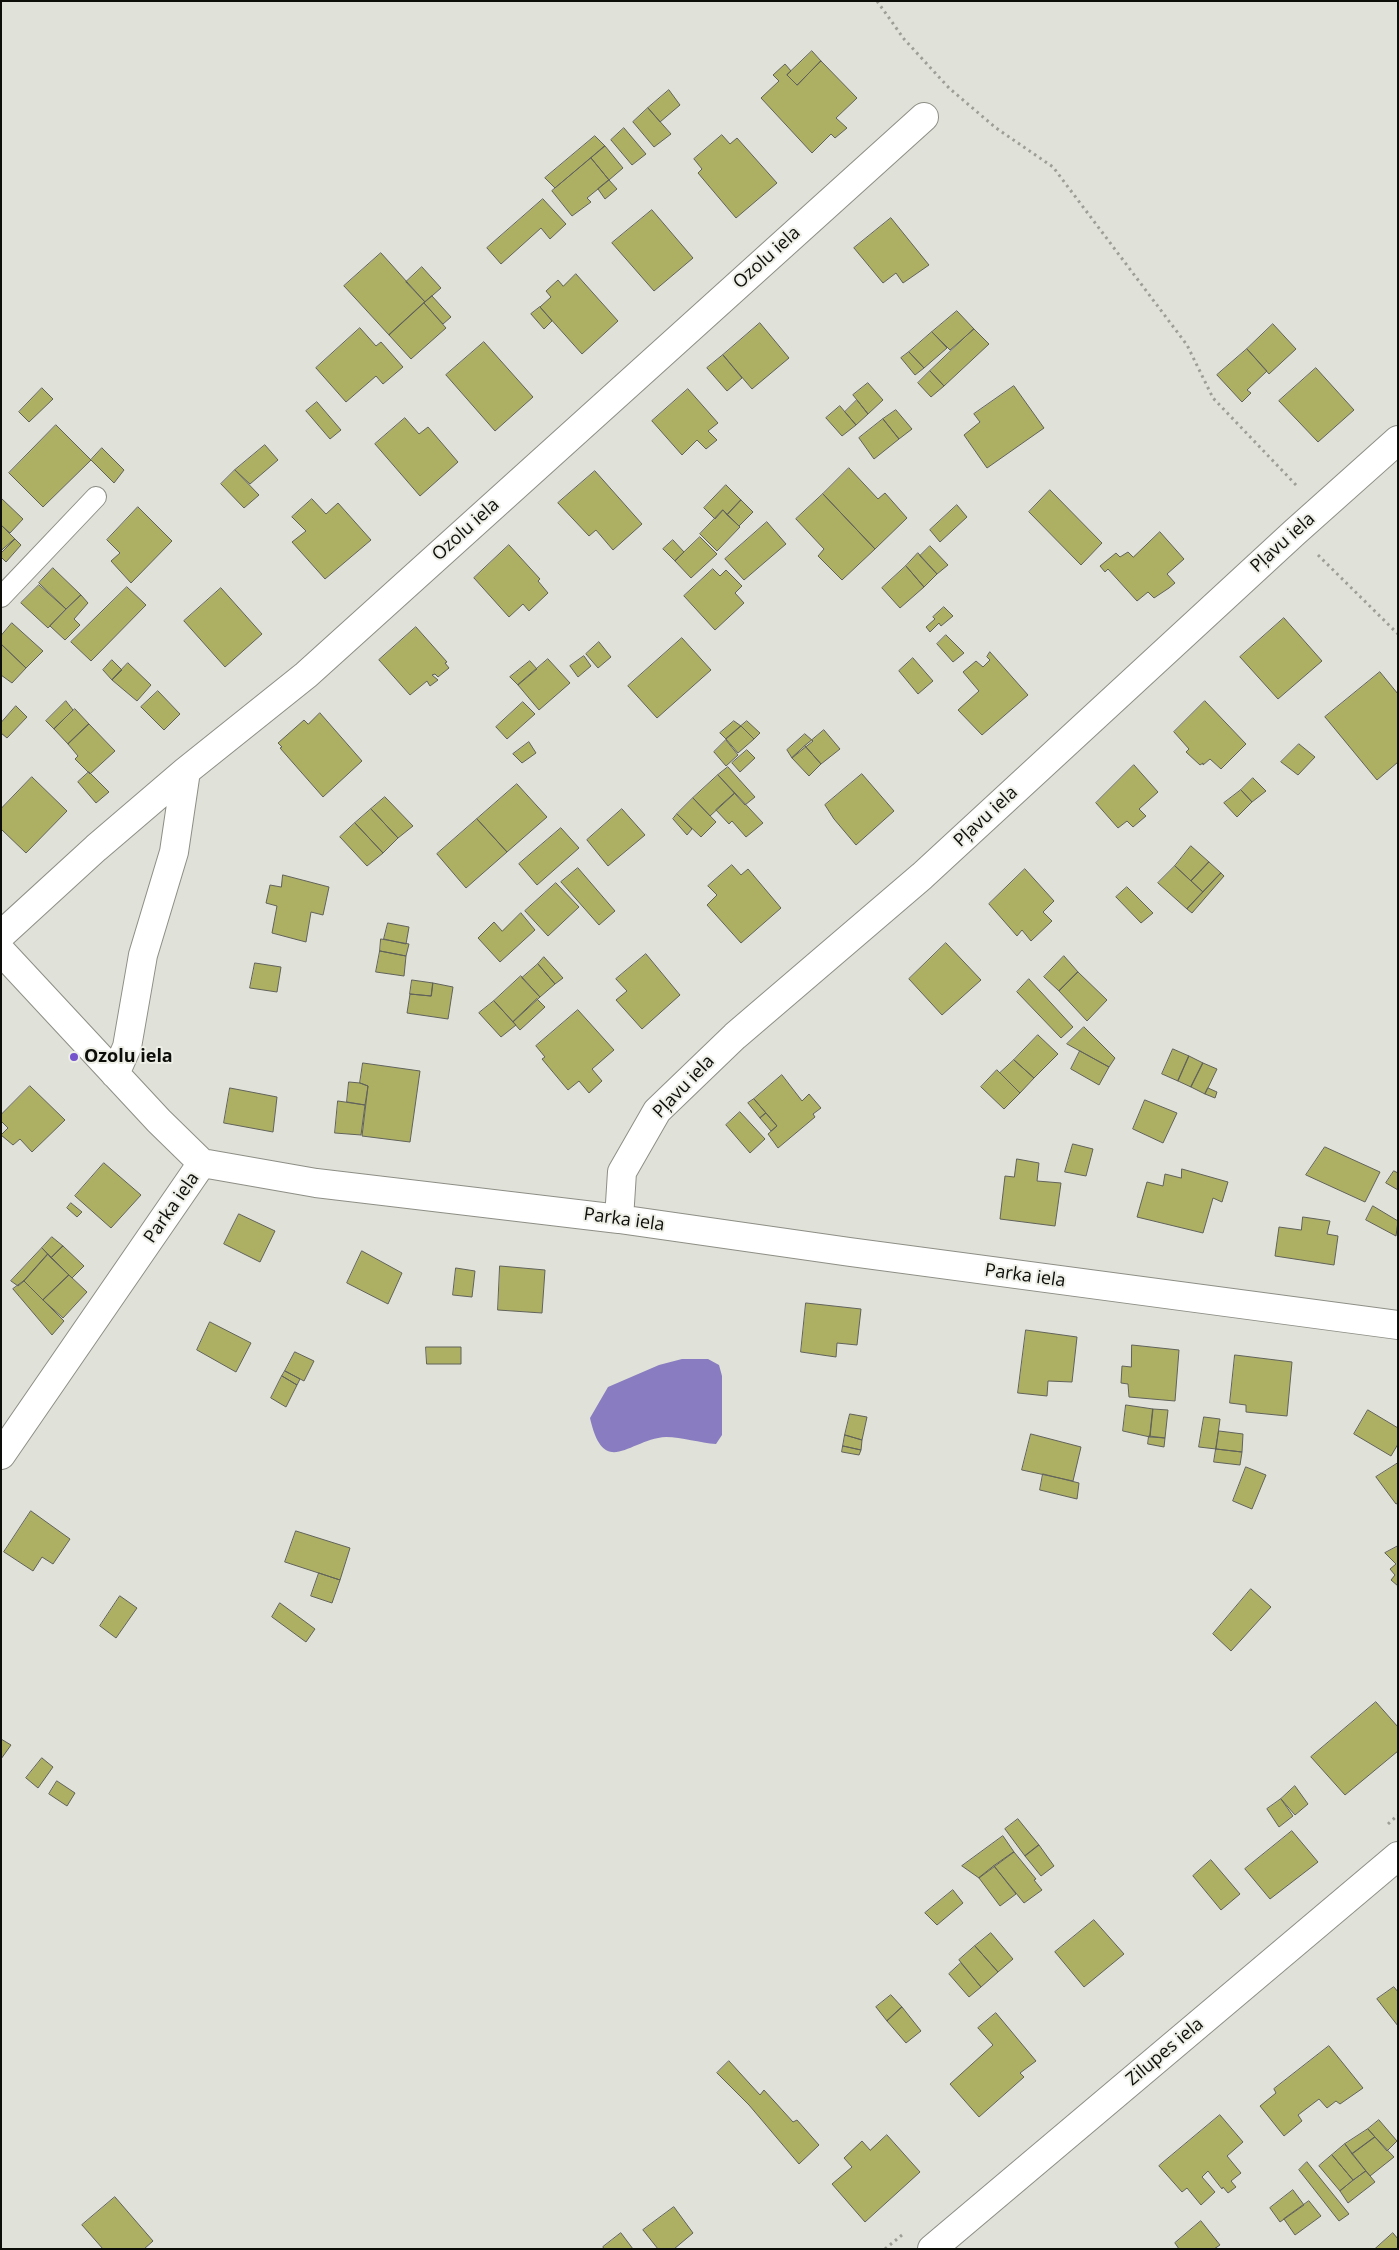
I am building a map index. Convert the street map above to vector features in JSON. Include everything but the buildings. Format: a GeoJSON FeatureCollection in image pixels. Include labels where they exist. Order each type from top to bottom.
{"type":"FeatureCollection","features":[{"type":"Feature","properties":{"kind":"street","name":"Ozolu iela"},"geometry":{"type":"LineString","coordinates":[[1,935],[96,848],[186,771],[306,675],[924,116]]}},
{"type":"Feature","properties":{"kind":"street","name":"Pļavu iela"},"geometry":{"type":"LineString","coordinates":[[619,1219],[622,1172],[656,1111],[735,1036],[922,876],[1295,532],[1398,440]]}},
{"type":"Feature","properties":{"kind":"street"},"geometry":{"type":"LineString","coordinates":[[115,1074],[127,1047],[143,955],[174,852],[186,771]]}},
{"type":"Feature","properties":{"kind":"street"},"geometry":{"type":"LineString","coordinates":[[1,951],[159,1121],[202,1163]]}},
{"type":"Feature","properties":{"kind":"street","name":"Parka iela"},"geometry":{"type":"LineString","coordinates":[[1,1455],[202,1163],[316,1183],[619,1219],[1398,1326]]}},
{"type":"Feature","properties":{"kind":"street","name":"Zilupes iela"},"geometry":{"type":"LineString","coordinates":[[932,2249],[1398,1856]]}},
{"type":"Feature","properties":{"kind":"lane"},"geometry":{"type":"LineString","coordinates":[[1,597],[96,497]]}},
{"type":"Feature","properties":{"kind":"path"},"geometry":{"type":"LineString","coordinates":[[877,1],[904,39],[950,88],[996,128],[1052,167],[1187,345],[1212,398],[1320,510]]}},
{"type":"Feature","properties":{"kind":"path"},"geometry":{"type":"LineString","coordinates":[[1295,532],[1398,634]]}},
{"type":"Feature","properties":{"kind":"shaded area"},"geometry":{"type":"Polygon","coordinates":[[[682,1359],[708,1359],[719,1365],[722,1376],[722,1435],[716,1444],[666,1437],[653,1439],[619,1452],[610,1452],[603,1447],[596,1437],[590,1418],[608,1387],[659,1365],[682,1359]]]}},
{"type":"Feature","properties":{"kind":"place","name":"Ozolu iela"},"geometry":{"type":"Point","coordinates":[74,1057]}}]}
